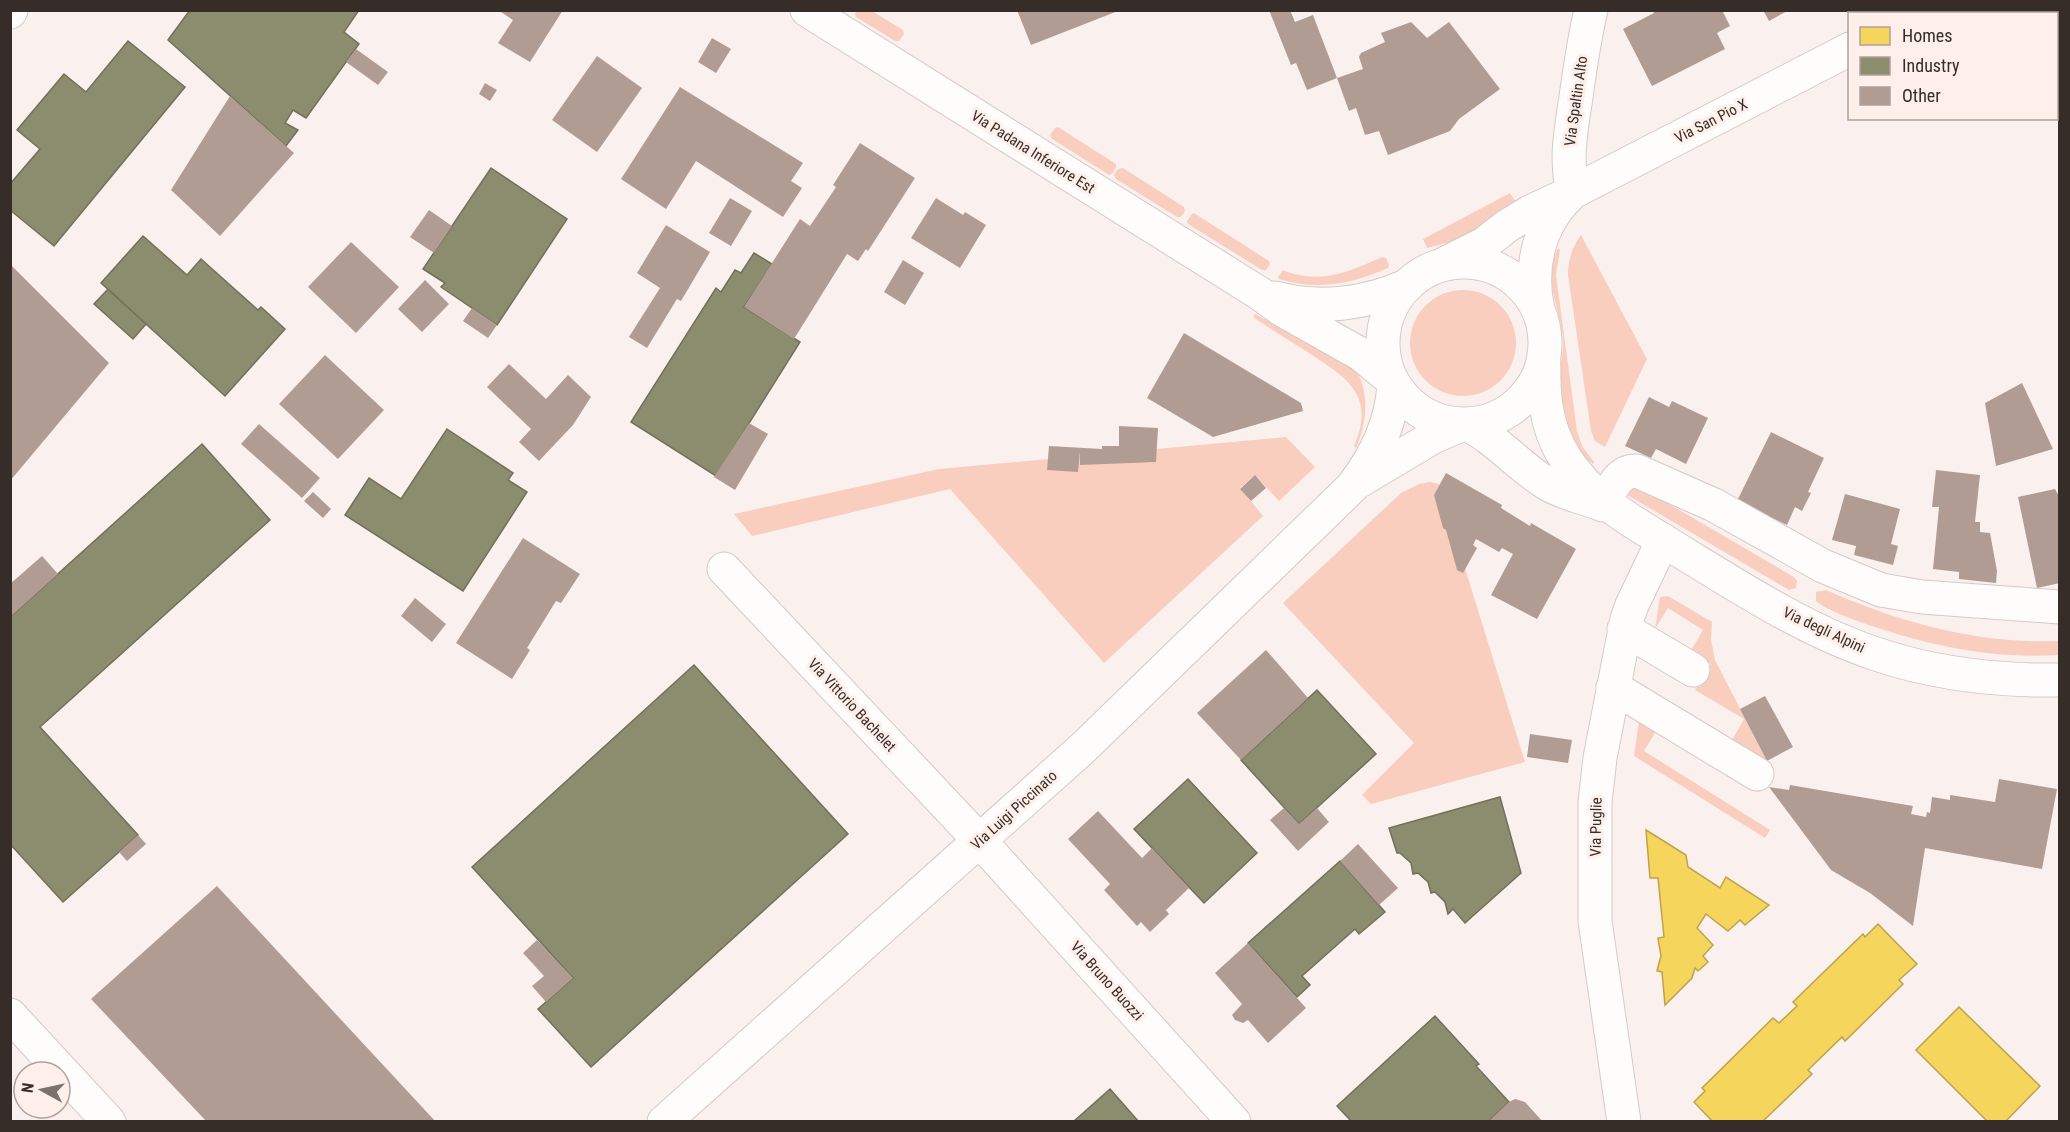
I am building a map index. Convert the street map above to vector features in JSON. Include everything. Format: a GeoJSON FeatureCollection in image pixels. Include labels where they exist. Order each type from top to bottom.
{"type":"FeatureCollection","features":[{"type":"Feature","properties":{"kind":"street","name":"Via Padana Inferiore Est"},"geometry":{"type":"LineString","coordinates":[[807,10],[1259,293],[1284,311],[1362,356],[1393,382]]}},
{"type":"Feature","properties":{"kind":"street","name":"Via Spaltin Alto"},"geometry":{"type":"LineString","coordinates":[[1573,192],[1568,173],[1568,154],[1578,77],[1592,10]]}},
{"type":"Feature","properties":{"kind":"street","name":"Via San Pio X"},"geometry":{"type":"LineString","coordinates":[[1437,267],[1484,244],[1530,212],[1848,50]]}},
{"type":"Feature","properties":{"kind":"street","name":"Via San Pio X"},"geometry":{"type":"LineString","coordinates":[[1538,310],[1534,276],[1544,230],[1552,216],[1573,192]]}},
{"type":"Feature","properties":{"kind":"street"},"geometry":{"type":"LineString","coordinates":[[1475,262],[1501,271],[1523,287],[1538,310],[1545,338],[1541,369],[1534,384],[1524,397],[1498,417],[1465,424],[1435,419],[1423,413],[1402,395],[1393,382],[1386,365],[1383,348],[1384,331],[1395,299],[1415,278],[1437,267],[1475,262]]}},
{"type":"Feature","properties":{"kind":"street","name":"Via Padana Inferiore Est"},"geometry":{"type":"LineString","coordinates":[[1259,293],[1277,299],[1328,305],[1361,302],[1387,295],[1406,286]]}},
{"type":"Feature","properties":{"kind":"street","name":"Via degli Alpini"},"geometry":{"type":"LineString","coordinates":[[1544,353],[1545,405],[1557,443],[1577,475],[1609,506],[1721,577],[1794,617],[1875,654],[1938,670],[1972,675],[2060,680]]}},
{"type":"Feature","properties":{"kind":"street","name":"Via Luigi Piccinato"},"geometry":{"type":"LineString","coordinates":[[664,1122],[1083,748],[1352,487],[1366,469],[1384,433],[1391,413],[1393,382]]}},
{"type":"Feature","properties":{"kind":"street","name":"Via Luigi Piccinato"},"geometry":{"type":"LineString","coordinates":[[1352,487],[1396,457],[1433,437],[1465,424]]}},
{"type":"Feature","properties":{"kind":"street","name":"Via degli Alpini"},"geometry":{"type":"LineString","coordinates":[[1465,424],[1479,430],[1520,465],[1547,484],[1609,506]]}},
{"type":"Feature","properties":{"kind":"street"},"geometry":{"type":"LineString","coordinates":[[1609,506],[1621,475],[1636,471],[1714,505],[1822,566],[1881,590],[1922,597],[2060,607]]}},
{"type":"Feature","properties":{"kind":"street","name":"Via Puglie"},"geometry":{"type":"LineString","coordinates":[[1624,1122],[1595,921],[1595,802],[1600,758],[1624,629],[1632,605],[1663,540]]}},
{"type":"Feature","properties":{"kind":"street","name":"Via Vittorio Bachelet"},"geometry":{"type":"LineString","coordinates":[[724,570],[980,841]]}},
{"type":"Feature","properties":{"kind":"street"},"geometry":{"type":"LineString","coordinates":[[1624,629],[1693,670]]}},
{"type":"Feature","properties":{"kind":"street"},"geometry":{"type":"LineString","coordinates":[[1613,687],[1757,774]]}},
{"type":"Feature","properties":{"kind":"street","name":"Via Bruno Buozzi"},"geometry":{"type":"LineString","coordinates":[[980,841],[1234,1122]]}},
{"type":"Feature","properties":{"kind":"street"},"geometry":{"type":"LineString","coordinates":[[10,1015],[109,1122]]}},
{"type":"Feature","properties":{"kind":"shaded area"},"geometry":{"type":"Polygon","coordinates":[[[857,11],[872,11],[903,30],[904,34],[899,41],[895,41],[856,17],[857,11]]]}},
{"type":"Feature","properties":{"kind":"shaded area"},"geometry":{"type":"Polygon","coordinates":[[[1058,127],[1116,164],[1112,174],[1109,175],[1052,139],[1050,135],[1058,127]]]}},
{"type":"Feature","properties":{"kind":"shaded area"},"geometry":{"type":"Polygon","coordinates":[[[1123,168],[1184,207],[1185,211],[1181,217],[1177,217],[1116,179],[1114,175],[1118,169],[1123,168]]]}},
{"type":"Feature","properties":{"kind":"shaded area"},"geometry":{"type":"Polygon","coordinates":[[[1510,193],[1517,204],[1462,239],[1427,248],[1423,239],[1510,193]]]}},
{"type":"Feature","properties":{"kind":"shaded area"},"geometry":{"type":"Polygon","coordinates":[[[1194,213],[1269,261],[1270,264],[1266,270],[1262,270],[1188,224],[1187,221],[1194,213]]]}},
{"type":"Feature","properties":{"kind":"shaded area"},"geometry":{"type":"Polygon","coordinates":[[[1581,235],[1647,359],[1605,447],[1595,441],[1591,431],[1568,275],[1571,254],[1581,235]]]}},
{"type":"Feature","properties":{"kind":"shaded area"},"geometry":{"type":"Polygon","coordinates":[[[1558,248],[1560,250],[1556,275],[1577,431],[1582,446],[1594,462],[1593,464],[1585,457],[1573,436],[1562,399],[1560,376],[1563,339],[1552,283],[1553,261],[1558,248]]]}},
{"type":"Feature","properties":{"kind":"shaded area"},"geometry":{"type":"Polygon","coordinates":[[[1382,257],[1386,258],[1388,268],[1348,282],[1307,285],[1278,277],[1283,270],[1309,276],[1334,275],[1382,257]]]}},
{"type":"Feature","properties":{"kind":"shaded area"},"geometry":{"type":"Polygon","coordinates":[[[1463,290],[1483,294],[1500,306],[1512,323],[1516,343],[1512,363],[1500,380],[1483,392],[1463,396],[1443,392],[1426,380],[1414,363],[1410,343],[1414,323],[1426,306],[1443,294],[1463,290]]]}},
{"type":"Feature","properties":{"kind":"shaded area"},"geometry":{"type":"Polygon","coordinates":[[[1255,314],[1355,368],[1365,397],[1363,429],[1356,448],[1354,446],[1362,413],[1354,390],[1335,371],[1253,317],[1255,314]]]}},
{"type":"Feature","properties":{"kind":"shaded area"},"geometry":{"type":"Polygon","coordinates":[[[1286,437],[1315,467],[1279,501],[1255,475],[1240,488],[1263,516],[1104,663],[950,489],[752,536],[734,514],[939,469],[1286,437]]]}},
{"type":"Feature","properties":{"kind":"shaded area"},"geometry":{"type":"Polygon","coordinates":[[[1429,482],[1439,484],[1525,762],[1371,804],[1362,795],[1414,743],[1283,603],[1401,493],[1429,482]]]}},
{"type":"Feature","properties":{"kind":"shaded area"},"geometry":{"type":"Polygon","coordinates":[[[1635,484],[1794,577],[1797,581],[1796,588],[1789,590],[1629,496],[1626,492],[1635,484]]]}},
{"type":"Feature","properties":{"kind":"shaded area"},"geometry":{"type":"Polygon","coordinates":[[[1826,590],[1883,612],[1940,629],[1999,639],[2059,641],[2059,655],[1986,653],[1913,639],[1866,624],[1827,608],[1816,601],[1816,592],[1826,590]]]}},
{"type":"Feature","properties":{"kind":"shaded area"},"geometry":{"type":"Polygon","coordinates":[[[1668,596],[1712,622],[1711,640],[1715,660],[1767,761],[1732,740],[1744,719],[1695,690],[1711,664],[1690,652],[1703,630],[1668,608],[1655,629],[1660,597],[1668,596]]]}},
{"type":"Feature","properties":{"kind":"shaded area"},"geometry":{"type":"Polygon","coordinates":[[[1639,720],[1656,731],[1644,751],[1770,830],[1765,838],[1634,756],[1639,720]]]}},
{"type":"Feature","properties":{"kind":"building: Homes"},"geometry":{"type":"Polygon","coordinates":[[[1646,830],[1686,855],[1688,867],[1720,888],[1726,877],[1769,905],[1745,925],[1740,920],[1728,931],[1706,914],[1697,928],[1713,945],[1703,956],[1708,962],[1698,971],[1695,968],[1692,978],[1665,1005],[1662,972],[1657,971],[1661,956],[1658,938],[1664,937],[1658,878],[1650,878],[1646,830]]]}},
{"type":"Feature","properties":{"kind":"building: Homes"},"geometry":{"type":"Polygon","coordinates":[[[1878,924],[1917,964],[1899,980],[1903,984],[1845,1041],[1842,1037],[1808,1070],[1812,1074],[1762,1122],[1713,1122],[1694,1102],[1705,1091],[1702,1088],[1773,1018],[1779,1023],[1797,1006],[1793,1002],[1863,934],[1865,937],[1878,924]]]}},
{"type":"Feature","properties":{"kind":"building: Homes"},"geometry":{"type":"Polygon","coordinates":[[[1959,1007],[2040,1086],[2005,1122],[1988,1122],[1916,1050],[1959,1007]]]}},
{"type":"Feature","properties":{"kind":"building: Industry"},"geometry":{"type":"Polygon","coordinates":[[[190,10],[359,10],[344,32],[359,44],[306,118],[293,110],[285,123],[298,130],[286,146],[168,40],[190,10]]]}},
{"type":"Feature","properties":{"kind":"building: Industry"},"geometry":{"type":"Polygon","coordinates":[[[128,41],[185,87],[54,246],[10,210],[10,184],[40,149],[17,130],[64,74],[86,92],[128,41]]]}},
{"type":"Feature","properties":{"kind":"building: Industry"},"geometry":{"type":"Polygon","coordinates":[[[491,168],[567,219],[497,325],[441,287],[445,283],[423,269],[491,168]]]}},
{"type":"Feature","properties":{"kind":"building: Industry"},"geometry":{"type":"Polygon","coordinates":[[[143,236],[187,275],[201,259],[258,310],[261,307],[285,329],[225,396],[101,283],[143,236]]]}},
{"type":"Feature","properties":{"kind":"building: Industry"},"geometry":{"type":"Polygon","coordinates":[[[754,253],[772,264],[744,307],[800,342],[716,476],[631,422],[716,288],[721,292],[735,270],[741,273],[754,253]]]}},
{"type":"Feature","properties":{"kind":"building: Industry"},"geometry":{"type":"Polygon","coordinates":[[[108,289],[146,324],[133,339],[94,304],[108,289]]]}},
{"type":"Feature","properties":{"kind":"building: Industry"},"geometry":{"type":"Polygon","coordinates":[[[447,429],[513,473],[508,480],[527,492],[463,591],[345,515],[369,478],[401,499],[447,429]]]}},
{"type":"Feature","properties":{"kind":"building: Industry"},"geometry":{"type":"Polygon","coordinates":[[[202,444],[270,520],[40,727],[138,835],[63,902],[10,844],[10,617],[202,444]]]}},
{"type":"Feature","properties":{"kind":"building: Industry"},"geometry":{"type":"Polygon","coordinates":[[[694,665],[848,834],[591,1067],[538,1009],[573,978],[472,867],[694,665]]]}},
{"type":"Feature","properties":{"kind":"building: Industry"},"geometry":{"type":"Polygon","coordinates":[[[1317,690],[1376,754],[1299,824],[1241,760],[1317,690]]]}},
{"type":"Feature","properties":{"kind":"building: Industry"},"geometry":{"type":"Polygon","coordinates":[[[1188,779],[1257,853],[1204,903],[1134,829],[1188,779]]]}},
{"type":"Feature","properties":{"kind":"building: Industry"},"geometry":{"type":"Polygon","coordinates":[[[1500,797],[1521,873],[1465,923],[1453,909],[1448,914],[1445,902],[1435,892],[1431,893],[1428,882],[1418,873],[1413,874],[1411,863],[1397,853],[1389,828],[1500,797]]]}},
{"type":"Feature","properties":{"kind":"building: Industry"},"geometry":{"type":"Polygon","coordinates":[[[1340,861],[1385,912],[1359,934],[1355,929],[1302,976],[1310,985],[1297,997],[1248,943],[1340,861]]]}},
{"type":"Feature","properties":{"kind":"building: Industry"},"geometry":{"type":"Polygon","coordinates":[[[1435,1016],[1479,1064],[1476,1066],[1509,1102],[1488,1122],[1352,1122],[1337,1106],[1435,1016]]]}},
{"type":"Feature","properties":{"kind":"building: Industry"},"geometry":{"type":"Polygon","coordinates":[[[1110,1089],[1139,1122],[1073,1122],[1110,1089]]]}},
{"type":"Feature","properties":{"kind":"building: Other"},"geometry":{"type":"Polygon","coordinates":[[[498,10],[563,10],[530,62],[498,43],[513,20],[498,10]]]}},
{"type":"Feature","properties":{"kind":"building: Other"},"geometry":{"type":"Polygon","coordinates":[[[1017,10],[1118,10],[1118,11],[1031,45],[1017,10]]]}},
{"type":"Feature","properties":{"kind":"building: Other"},"geometry":{"type":"Polygon","coordinates":[[[1269,10],[1290,10],[1295,22],[1313,15],[1337,78],[1307,90],[1296,63],[1291,65],[1269,10]]]}},
{"type":"Feature","properties":{"kind":"building: Other"},"geometry":{"type":"Polygon","coordinates":[[[1653,10],[1722,10],[1730,26],[1717,33],[1725,49],[1652,86],[1623,29],[1654,13],[1653,10]]]}},
{"type":"Feature","properties":{"kind":"building: Other"},"geometry":{"type":"Polygon","coordinates":[[[1763,10],[1789,10],[1769,21],[1763,10]]]}},
{"type":"Feature","properties":{"kind":"building: Other"},"geometry":{"type":"Polygon","coordinates":[[[1411,22],[1427,38],[1449,22],[1500,89],[1459,119],[1450,131],[1388,155],[1379,131],[1365,135],[1356,108],[1349,111],[1337,78],[1363,69],[1359,57],[1361,53],[1385,42],[1381,33],[1411,22]]]}},
{"type":"Feature","properties":{"kind":"building: Other"},"geometry":{"type":"Polygon","coordinates":[[[712,38],[731,49],[716,73],[698,62],[712,38]]]}},
{"type":"Feature","properties":{"kind":"building: Other"},"geometry":{"type":"Polygon","coordinates":[[[356,49],[388,72],[378,85],[346,62],[356,49]]]}},
{"type":"Feature","properties":{"kind":"building: Other"},"geometry":{"type":"Polygon","coordinates":[[[597,56],[642,88],[597,152],[552,120],[597,56]]]}},
{"type":"Feature","properties":{"kind":"building: Other"},"geometry":{"type":"Polygon","coordinates":[[[485,83],[497,90],[490,101],[479,94],[485,83]]]}},
{"type":"Feature","properties":{"kind":"building: Other"},"geometry":{"type":"Polygon","coordinates":[[[680,87],[803,163],[791,181],[802,188],[783,217],[696,161],[666,209],[621,179],[680,87]]]}},
{"type":"Feature","properties":{"kind":"building: Other"},"geometry":{"type":"Polygon","coordinates":[[[230,96],[294,153],[220,236],[171,190],[230,96]]]}},
{"type":"Feature","properties":{"kind":"building: Other"},"geometry":{"type":"Polygon","coordinates":[[[860,143],[915,178],[868,251],[866,249],[858,261],[847,254],[794,339],[744,307],[800,219],[810,226],[836,187],[833,185],[860,143]]]}},
{"type":"Feature","properties":{"kind":"building: Other"},"geometry":{"type":"Polygon","coordinates":[[[730,198],[752,211],[731,246],[709,233],[730,198]]]}},
{"type":"Feature","properties":{"kind":"building: Other"},"geometry":{"type":"Polygon","coordinates":[[[936,198],[963,215],[965,212],[986,225],[960,268],[911,238],[936,198]]]}},
{"type":"Feature","properties":{"kind":"building: Other"},"geometry":{"type":"Polygon","coordinates":[[[429,210],[452,226],[434,253],[410,237],[429,210]]]}},
{"type":"Feature","properties":{"kind":"building: Other"},"geometry":{"type":"Polygon","coordinates":[[[666,225],[710,252],[681,301],[677,299],[647,348],[629,337],[660,288],[637,273],[666,225]]]}},
{"type":"Feature","properties":{"kind":"building: Other"},"geometry":{"type":"Polygon","coordinates":[[[351,242],[399,287],[356,333],[308,287],[351,242]]]}},
{"type":"Feature","properties":{"kind":"building: Other"},"geometry":{"type":"Polygon","coordinates":[[[903,260],[924,273],[905,305],[884,292],[903,260]]]}},
{"type":"Feature","properties":{"kind":"building: Other"},"geometry":{"type":"Polygon","coordinates":[[[10,264],[109,363],[10,481],[10,264]]]}},
{"type":"Feature","properties":{"kind":"building: Other"},"geometry":{"type":"Polygon","coordinates":[[[425,280],[449,304],[422,332],[398,309],[425,280]]]}},
{"type":"Feature","properties":{"kind":"building: Other"},"geometry":{"type":"Polygon","coordinates":[[[472,308],[497,325],[488,338],[463,321],[472,308]]]}},
{"type":"Feature","properties":{"kind":"building: Other"},"geometry":{"type":"Polygon","coordinates":[[[1184,333],[1301,403],[1303,411],[1213,437],[1147,398],[1184,333]]]}},
{"type":"Feature","properties":{"kind":"building: Other"},"geometry":{"type":"Polygon","coordinates":[[[325,355],[384,410],[338,459],[279,404],[325,355]]]}},
{"type":"Feature","properties":{"kind":"building: Other"},"geometry":{"type":"Polygon","coordinates":[[[509,364],[546,399],[568,375],[591,397],[573,425],[539,461],[519,442],[531,429],[487,387],[509,364]]]}},
{"type":"Feature","properties":{"kind":"building: Other"},"geometry":{"type":"Polygon","coordinates":[[[2022,383],[2053,449],[1996,466],[1985,403],[2022,383]]]}},
{"type":"Feature","properties":{"kind":"building: Other"},"geometry":{"type":"Polygon","coordinates":[[[1649,397],[1669,407],[1672,401],[1708,418],[1686,464],[1656,449],[1651,458],[1625,446],[1649,397]]]}},
{"type":"Feature","properties":{"kind":"building: Other"},"geometry":{"type":"Polygon","coordinates":[[[749,423],[768,434],[735,490],[714,477],[749,423]]]}},
{"type":"Feature","properties":{"kind":"building: Other"},"geometry":{"type":"Polygon","coordinates":[[[259,424],[320,478],[302,498],[241,444],[259,424]]]}},
{"type":"Feature","properties":{"kind":"building: Other"},"geometry":{"type":"Polygon","coordinates":[[[1119,426],[1158,428],[1156,462],[1080,465],[1080,452],[1078,472],[1047,470],[1049,446],[1102,449],[1102,446],[1119,446],[1119,426]]]}},
{"type":"Feature","properties":{"kind":"building: Other"},"geometry":{"type":"Polygon","coordinates":[[[1771,432],[1824,458],[1802,511],[1795,507],[1787,525],[1737,501],[1771,432]]]}},
{"type":"Feature","properties":{"kind":"building: Other"},"geometry":{"type":"Polygon","coordinates":[[[1936,470],[1980,475],[1975,522],[1980,522],[1980,532],[1990,533],[1997,571],[1996,583],[1959,579],[1959,572],[1933,569],[1939,507],[1932,507],[1936,470]]]}},
{"type":"Feature","properties":{"kind":"building: Other"},"geometry":{"type":"Polygon","coordinates":[[[1446,473],[1502,505],[1501,508],[1530,526],[1531,523],[1576,549],[1537,619],[1491,595],[1513,554],[1502,548],[1499,552],[1476,539],[1473,545],[1477,548],[1463,573],[1457,570],[1434,495],[1446,473]]]}},
{"type":"Feature","properties":{"kind":"building: Other"},"geometry":{"type":"Polygon","coordinates":[[[1255,475],[1266,488],[1251,501],[1240,489],[1255,475]]]}},
{"type":"Feature","properties":{"kind":"building: Other"},"geometry":{"type":"Polygon","coordinates":[[[2055,489],[2060,498],[2060,583],[2037,588],[2018,497],[2055,489]]]}},
{"type":"Feature","properties":{"kind":"building: Other"},"geometry":{"type":"Polygon","coordinates":[[[313,492],[331,509],[323,518],[304,501],[313,492]]]}},
{"type":"Feature","properties":{"kind":"building: Other"},"geometry":{"type":"Polygon","coordinates":[[[1845,494],[1900,509],[1891,544],[1898,546],[1893,565],[1854,555],[1856,546],[1832,540],[1845,494]]]}},
{"type":"Feature","properties":{"kind":"building: Other"},"geometry":{"type":"Polygon","coordinates":[[[523,538],[580,574],[561,603],[556,601],[527,648],[530,650],[512,679],[456,643],[523,538]]]}},
{"type":"Feature","properties":{"kind":"building: Other"},"geometry":{"type":"Polygon","coordinates":[[[42,556],[58,574],[10,617],[10,584],[42,556]]]}},
{"type":"Feature","properties":{"kind":"building: Other"},"geometry":{"type":"Polygon","coordinates":[[[415,598],[446,624],[432,642],[401,616],[415,598]]]}},
{"type":"Feature","properties":{"kind":"building: Other"},"geometry":{"type":"Polygon","coordinates":[[[1266,650],[1308,698],[1241,760],[1197,713],[1266,650]]]}},
{"type":"Feature","properties":{"kind":"building: Other"},"geometry":{"type":"Polygon","coordinates":[[[1765,696],[1793,747],[1767,761],[1740,709],[1765,696]]]}},
{"type":"Feature","properties":{"kind":"building: Other"},"geometry":{"type":"Polygon","coordinates":[[[1530,734],[1572,740],[1568,763],[1527,757],[1530,734]]]}},
{"type":"Feature","properties":{"kind":"building: Other"},"geometry":{"type":"Polygon","coordinates":[[[1999,779],[2057,789],[2042,869],[1925,848],[1913,926],[1870,893],[1831,870],[1769,787],[1789,790],[1790,785],[1913,806],[1911,814],[1926,817],[1927,812],[1930,813],[1932,797],[1950,800],[1950,795],[1995,802],[1999,779]]]}},
{"type":"Feature","properties":{"kind":"building: Other"},"geometry":{"type":"Polygon","coordinates":[[[1284,808],[1299,824],[1317,808],[1329,822],[1298,851],[1270,820],[1284,808]]]}},
{"type":"Feature","properties":{"kind":"building: Other"},"geometry":{"type":"Polygon","coordinates":[[[1098,811],[1142,858],[1152,848],[1189,888],[1166,910],[1169,914],[1150,932],[1141,922],[1137,926],[1104,890],[1110,884],[1068,839],[1098,811]]]}},
{"type":"Feature","properties":{"kind":"building: Other"},"geometry":{"type":"Polygon","coordinates":[[[138,835],[146,844],[127,861],[119,852],[138,835]]]}},
{"type":"Feature","properties":{"kind":"building: Other"},"geometry":{"type":"Polygon","coordinates":[[[1358,844],[1398,888],[1379,905],[1340,861],[1358,844]]]}},
{"type":"Feature","properties":{"kind":"building: Other"},"geometry":{"type":"Polygon","coordinates":[[[217,886],[436,1122],[207,1122],[91,999],[217,886]]]}},
{"type":"Feature","properties":{"kind":"building: Other"},"geometry":{"type":"Polygon","coordinates":[[[537,940],[573,978],[546,1002],[532,986],[544,976],[523,953],[537,940]]]}},
{"type":"Feature","properties":{"kind":"building: Other"},"geometry":{"type":"Polygon","coordinates":[[[1248,943],[1306,1008],[1268,1043],[1248,1020],[1243,1023],[1235,1020],[1232,1015],[1242,1004],[1215,973],[1248,943]]]}},
{"type":"Feature","properties":{"kind":"building: Other"},"geometry":{"type":"Polygon","coordinates":[[[1515,1099],[1525,1102],[1543,1122],[1488,1122],[1515,1099]]]}}]}
